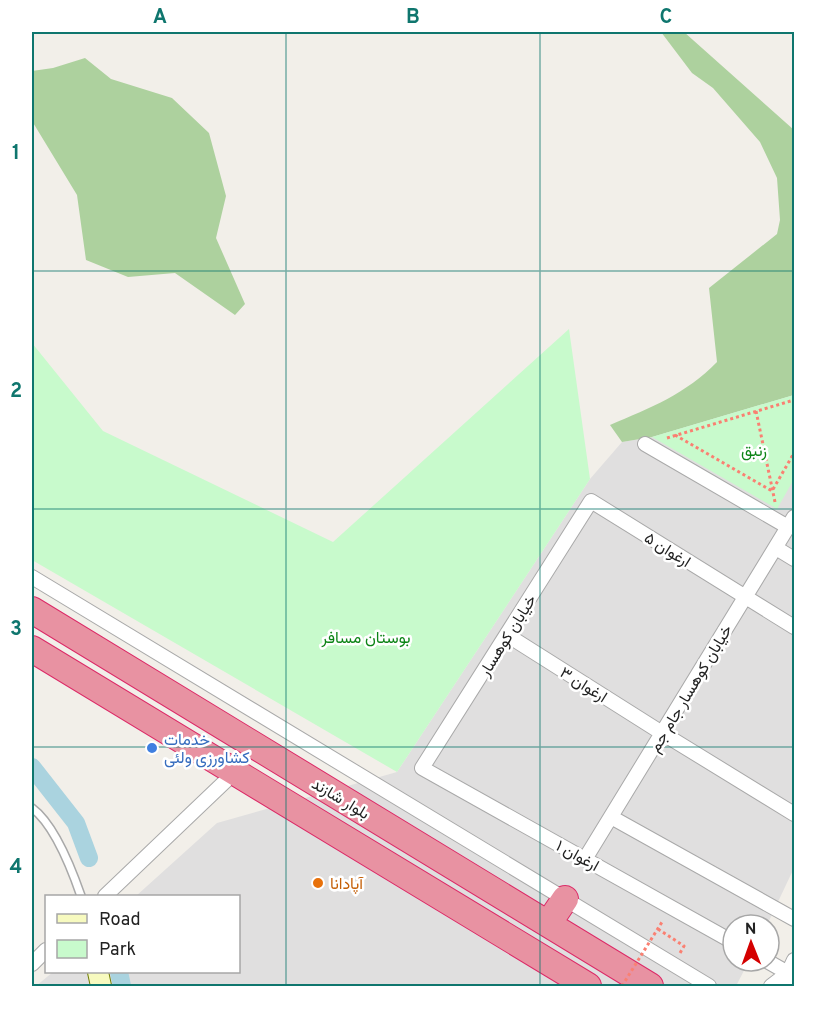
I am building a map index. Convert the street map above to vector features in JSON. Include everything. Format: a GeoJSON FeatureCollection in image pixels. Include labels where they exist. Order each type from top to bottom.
{"type":"FeatureCollection","features":[{"type":"Feature","properties":{"kind":"highway","name":"بلوار شازند"},"geometry":{"type":"LineString","coordinates":[[32,610],[650,987]]}},
{"type":"Feature","properties":{"kind":"highway","name":"بلوار شازند"},"geometry":{"type":"LineString","coordinates":[[32,649],[588,987]]}},
{"type":"Feature","properties":{"kind":"highway"},"geometry":{"type":"LineString","coordinates":[[548,924],[565,899]]}},
{"type":"Feature","properties":{"kind":"street"},"geometry":{"type":"LineString","coordinates":[[645,444],[787,522]]}},
{"type":"Feature","properties":{"kind":"street","name":"ارغوان ۵"},"geometry":{"type":"LineString","coordinates":[[591,501],[795,627]]}},
{"type":"Feature","properties":{"kind":"street","name":"خیابان کوهسار"},"geometry":{"type":"LineString","coordinates":[[422,768],[591,501]]}},
{"type":"Feature","properties":{"kind":"street","name":"خیابان کوهسار جام جم"},"geometry":{"type":"LineString","coordinates":[[585,859],[776,548],[787,522]]}},
{"type":"Feature","properties":{"kind":"street"},"geometry":{"type":"LineString","coordinates":[[776,548],[795,559]]}},
{"type":"Feature","properties":{"kind":"street"},"geometry":{"type":"LineString","coordinates":[[32,577],[709,987]]}},
{"type":"Feature","properties":{"kind":"street","name":"ارغوان ۳"},"geometry":{"type":"LineString","coordinates":[[507,635],[795,814]]}},
{"type":"Feature","properties":{"kind":"street","name":"ارغوان ۱"},"geometry":{"type":"LineString","coordinates":[[422,768],[721,935]]}},
{"type":"Feature","properties":{"kind":"street"},"geometry":{"type":"LineString","coordinates":[[107,895],[235,772]]}},
{"type":"Feature","properties":{"kind":"street"},"geometry":{"type":"LineString","coordinates":[[611,817],[795,919]]}},
{"type":"Feature","properties":{"kind":"street"},"geometry":{"type":"LineString","coordinates":[[32,964],[45,951]]}},
{"type":"Feature","properties":{"kind":"street"},"geometry":{"type":"LineString","coordinates":[[771,987],[790,973]]}},
{"type":"Feature","properties":{"kind":"lane"},"geometry":{"type":"LineString","coordinates":[[32,808],[51,831],[72,870],[80,895]]}},
{"type":"Feature","properties":{"kind":"path"},"geometry":{"type":"LineString","coordinates":[[645,444],[795,400]]}},
{"type":"Feature","properties":{"kind":"path"},"geometry":{"type":"LineString","coordinates":[[756,411],[772,491],[787,522]]}},
{"type":"Feature","properties":{"kind":"path"},"geometry":{"type":"LineString","coordinates":[[675,435],[772,491]]}},
{"type":"Feature","properties":{"kind":"path"},"geometry":{"type":"LineString","coordinates":[[772,491],[795,453]]}},
{"type":"Feature","properties":{"kind":"path"},"geometry":{"type":"LineString","coordinates":[[622,987],[662,922]]}},
{"type":"Feature","properties":{"kind":"path"},"geometry":{"type":"LineString","coordinates":[[658,929],[684,945]]}},
{"type":"Feature","properties":{"kind":"shaded area"},"geometry":{"type":"Polygon","coordinates":[[[794,395],[794,868],[773,913],[721,913],[721,973],[743,973],[736,986],[36,986],[52,973],[240,973],[240,895],[137,895],[217,823],[397,772],[590,479],[622,442],[652,437],[794,395]]]}},
{"type":"Feature","properties":{"kind":"green space"},"geometry":{"type":"Polygon","coordinates":[[[661,32],[684,32],[794,130],[794,395],[652,437],[622,442],[610,425],[680,392],[717,362],[709,288],[777,234],[780,220],[777,178],[760,142],[713,88],[692,73],[661,32]]]}},
{"type":"Feature","properties":{"kind":"green space"},"geometry":{"type":"Polygon","coordinates":[[[85,58],[111,79],[172,98],[209,133],[226,196],[216,238],[245,304],[235,315],[175,273],[128,277],[86,260],[77,195],[32,121],[32,71],[53,68],[85,58]]]}},
{"type":"Feature","properties":{"kind":"green space","name":"بوستان مسافر"},"geometry":{"type":"Polygon","coordinates":[[[569,329],[590,479],[397,772],[32,560],[32,343],[103,431],[333,542],[569,329]]]}},
{"type":"Feature","properties":{"kind":"green space","name":"زنبق"},"geometry":{"type":"Polygon","coordinates":[[[794,395],[794,479],[777,509],[652,437],[794,395]]]}},
{"type":"Feature","properties":{"kind":"waterway"},"geometry":{"type":"LineString","coordinates":[[32,767],[76,823],[89,858]]}},
{"type":"Feature","properties":{"kind":"waterway"},"geometry":{"type":"LineString","coordinates":[[119,973],[122,986]]}},
{"type":"Feature","properties":{"kind":"place","name":"خدمات کشاورزی ولئی"},"geometry":{"type":"Point","coordinates":[152,748]}},
{"type":"Feature","properties":{"kind":"place","name":"آپادانا"},"geometry":{"type":"Point","coordinates":[318,883]}}]}
